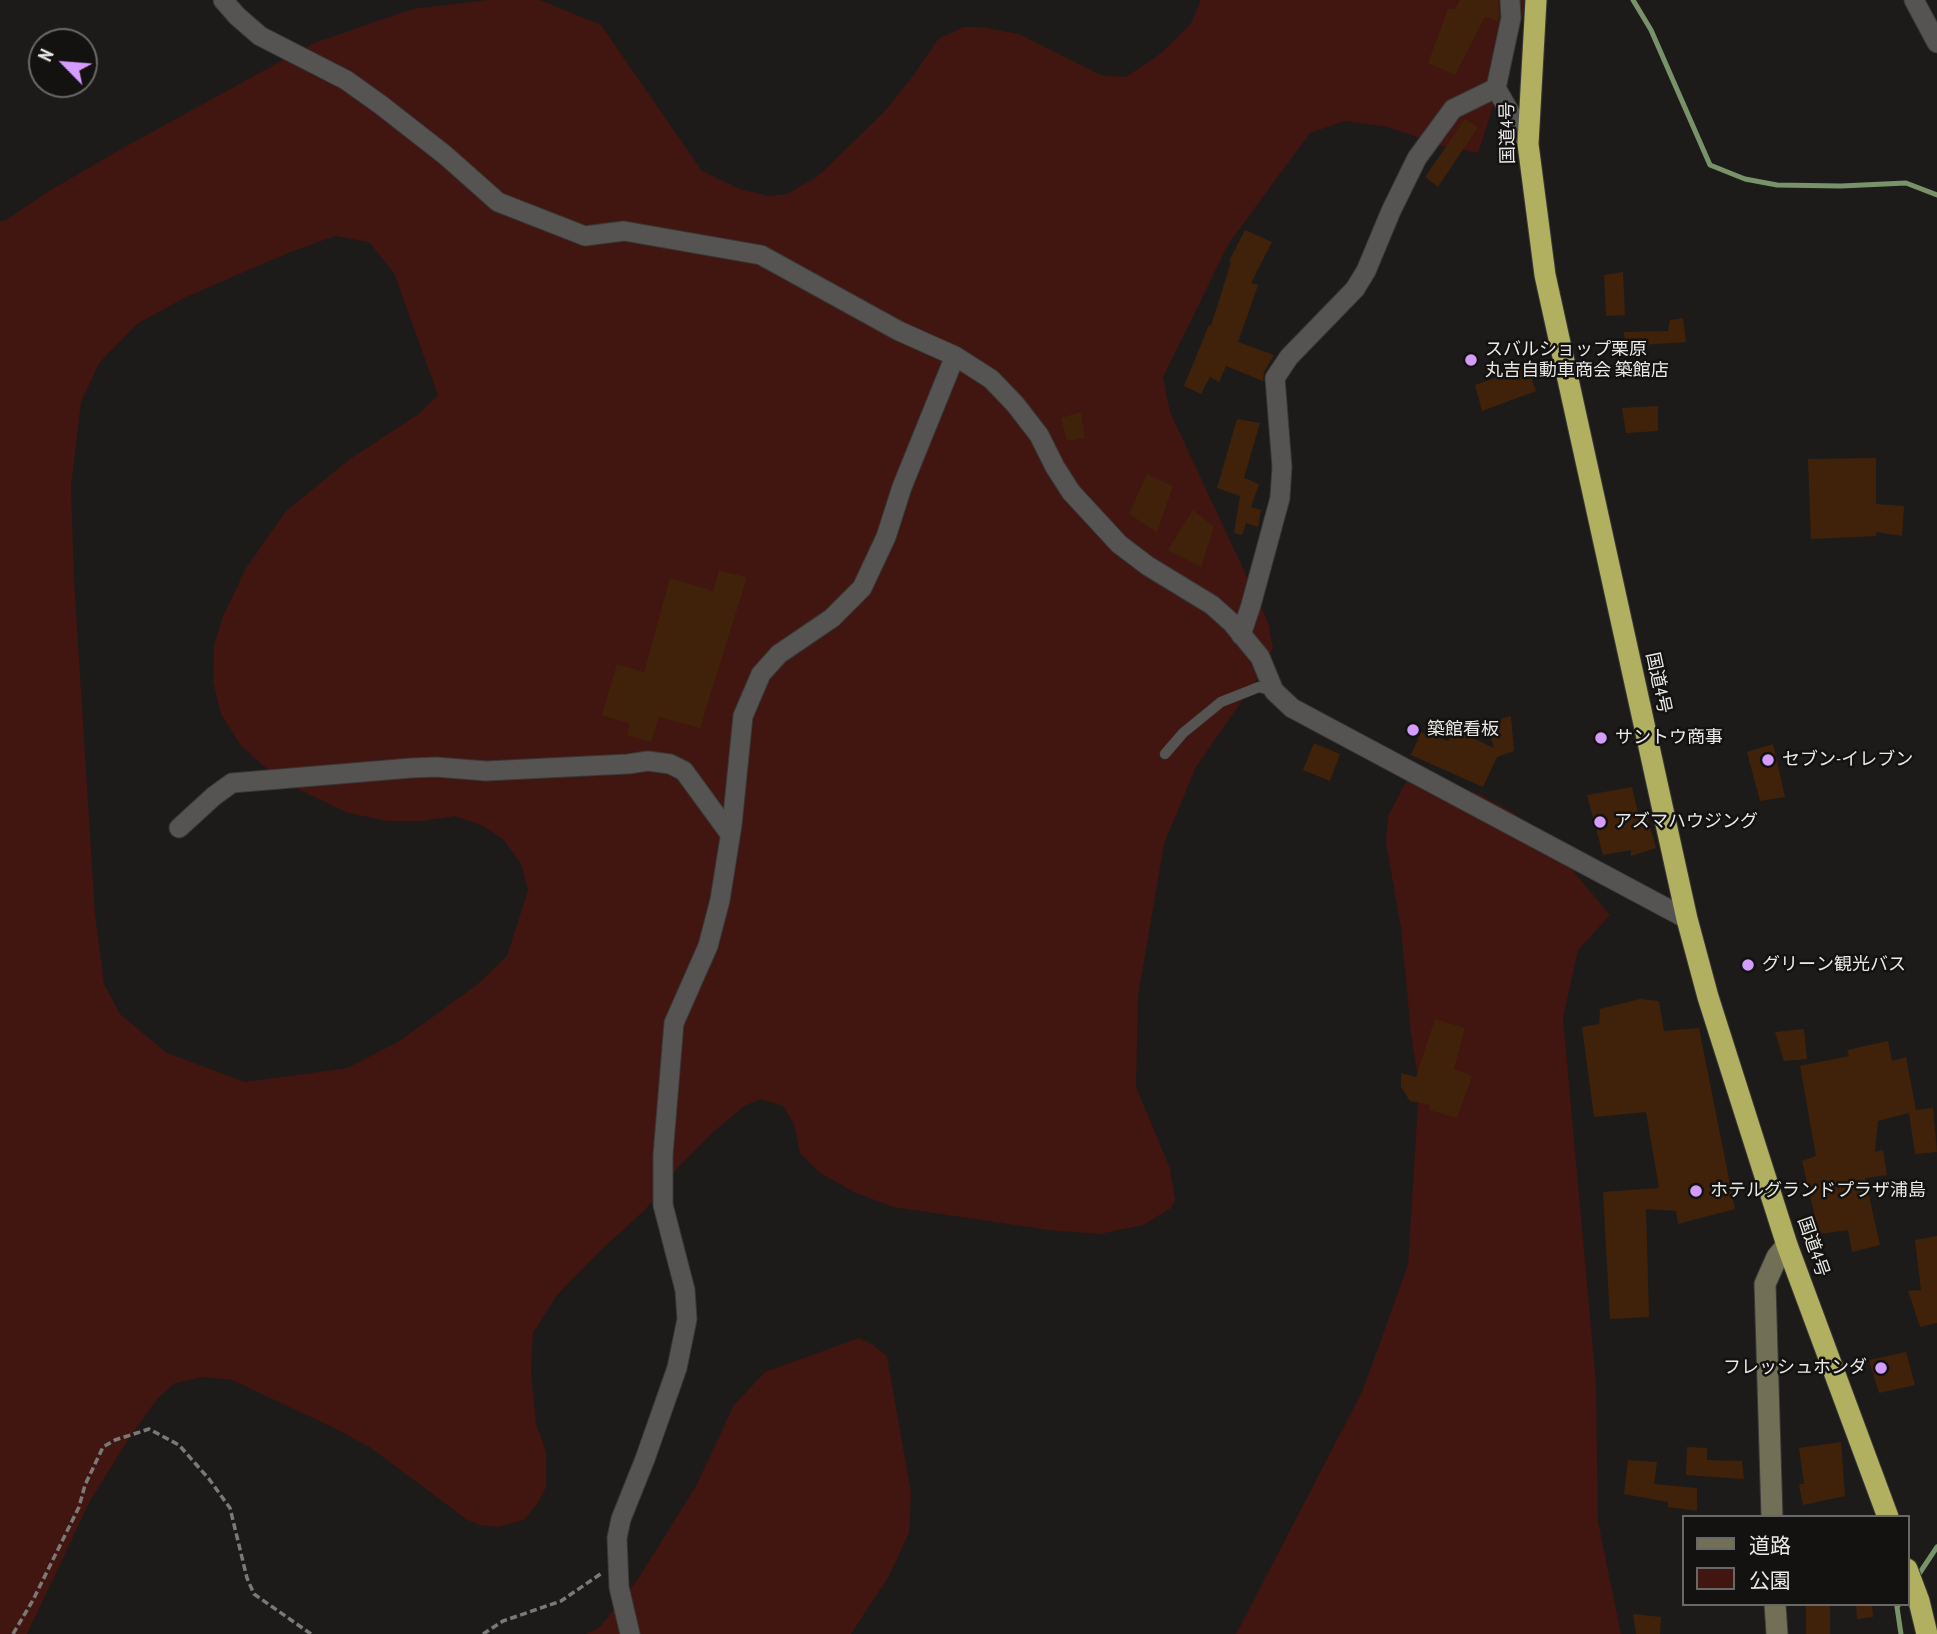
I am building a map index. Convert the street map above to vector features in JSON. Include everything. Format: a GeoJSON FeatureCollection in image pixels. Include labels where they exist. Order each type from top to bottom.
{"type":"FeatureCollection","features":[{"type":"Feature","properties":{"kind":"highway","name":"国道4号"},"geometry":{"type":"LineString","coordinates":[[1536,0],[1528,144],[1545,275],[1687,919],[1708,997],[1787,1245],[1887,1515]]}},
{"type":"Feature","properties":{"kind":"highway"},"geometry":{"type":"LineString","coordinates":[[1909,1574],[1927,1634]]}},
{"type":"Feature","properties":{"kind":"street"},"geometry":{"type":"LineString","coordinates":[[223,0],[260,36],[346,80],[381,105],[445,155],[498,202],[585,236],[624,231],[761,255],[899,331],[956,356],[991,379],[1015,404],[1040,435],[1055,467],[1071,492],[1119,544],[1147,566],[1212,605],[1232,623],[1260,657],[1274,691],[1292,708],[1687,919]]}},
{"type":"Feature","properties":{"kind":"street"},"geometry":{"type":"LineString","coordinates":[[1510,0],[1511,18],[1496,88],[1528,144]]}},
{"type":"Feature","properties":{"kind":"street"},"geometry":{"type":"LineString","coordinates":[[1914,0],[1937,43]]}},
{"type":"Feature","properties":{"kind":"street"},"geometry":{"type":"LineString","coordinates":[[1241,635],[1280,498],[1282,467],[1275,379],[1289,357],[1355,289],[1366,271],[1417,158],[1453,109],[1496,88]]}},
{"type":"Feature","properties":{"kind":"street"},"geometry":{"type":"LineString","coordinates":[[629,1634],[619,1587],[617,1538],[621,1519],[677,1368],[687,1320],[685,1290],[663,1205],[663,1155],[674,1023],[708,946],[720,900],[743,716],[761,674],[779,654],[832,618],[862,588],[886,537],[902,487],[956,356]]}},
{"type":"Feature","properties":{"kind":"street"},"geometry":{"type":"LineString","coordinates":[[179,828],[232,783],[411,768],[486,771],[648,761],[670,764],[684,771],[730,834]]}},
{"type":"Feature","properties":{"kind":"street"},"geometry":{"type":"LineString","coordinates":[[1772,1515],[1765,1283],[1777,1257],[1787,1245]]}},
{"type":"Feature","properties":{"kind":"street"},"geometry":{"type":"LineString","coordinates":[[1775,1606],[1776,1634]]}},
{"type":"Feature","properties":{"kind":"lane"},"geometry":{"type":"LineString","coordinates":[[1165,754],[1183,733],[1221,702],[1259,687],[1274,691]]}},
{"type":"Feature","properties":{"kind":"path"},"geometry":{"type":"LineString","coordinates":[[13,1634],[79,1507],[85,1485],[103,1447],[115,1440],[149,1429],[179,1445],[230,1508],[247,1578],[254,1594],[311,1634]]}},
{"type":"Feature","properties":{"kind":"path"},"geometry":{"type":"LineString","coordinates":[[483,1634],[503,1621],[561,1601],[618,1562]]}},
{"type":"Feature","properties":{"kind":"green space"},"geometry":{"type":"Polygon","coordinates":[[[487,0],[540,0],[601,25],[702,171],[740,189],[769,196],[787,194],[818,176],[884,112],[938,39],[963,27],[982,27],[1019,34],[1101,75],[1126,77],[1160,54],[1190,25],[1201,0],[1528,0],[1478,153],[1439,145],[1388,127],[1345,121],[1310,133],[1229,243],[1163,377],[1170,412],[1268,622],[1273,648],[1262,672],[1196,767],[1164,844],[1138,996],[1136,1087],[1170,1168],[1175,1200],[1171,1208],[1143,1225],[1100,1234],[1049,1230],[893,1207],[854,1192],[820,1173],[800,1153],[794,1124],[783,1106],[760,1099],[743,1107],[679,1166],[646,1209],[557,1295],[533,1333],[531,1372],[536,1424],[546,1451],[546,1487],[538,1503],[524,1520],[498,1527],[479,1525],[466,1519],[371,1448],[232,1380],[204,1377],[175,1383],[158,1398],[131,1435],[90,1501],[27,1634],[0,1634],[0,221],[6,220],[121,149],[314,43],[412,9],[487,0]],[[335,236],[186,297],[137,324],[100,362],[81,402],[71,487],[74,579],[95,914],[104,984],[120,1014],[167,1053],[245,1082],[347,1068],[398,1042],[478,984],[507,956],[528,890],[521,864],[503,839],[483,826],[455,816],[423,821],[387,821],[348,813],[300,790],[265,767],[241,746],[221,714],[213,681],[214,645],[223,616],[246,568],[286,511],[350,459],[420,413],[438,395],[394,273],[369,242],[335,236]]]}},
{"type":"Feature","properties":{"kind":"green space"},"geometry":{"type":"Polygon","coordinates":[[[1407,780],[1436,782],[1479,794],[1514,813],[1554,848],[1610,915],[1578,950],[1563,1018],[1596,1383],[1598,1521],[1621,1634],[1236,1634],[1362,1392],[1408,1265],[1419,1086],[1401,928],[1386,843],[1388,816],[1407,780]]]}},
{"type":"Feature","properties":{"kind":"green space"},"geometry":{"type":"Polygon","coordinates":[[[859,1338],[887,1356],[911,1493],[909,1533],[889,1576],[851,1634],[586,1634],[599,1628],[636,1582],[696,1486],[734,1405],[765,1372],[859,1338]]]}},
{"type":"Feature","properties":{"kind":"building"},"geometry":{"type":"Polygon","coordinates":[[[1460,0],[1498,0],[1499,17],[1498,21],[1485,17],[1455,75],[1428,63],[1448,9],[1455,9],[1460,0]]]}},
{"type":"Feature","properties":{"kind":"building"},"geometry":{"type":"Polygon","coordinates":[[[1465,119],[1478,127],[1438,187],[1425,177],[1465,119]]]}},
{"type":"Feature","properties":{"kind":"building"},"geometry":{"type":"Polygon","coordinates":[[[1245,230],[1272,242],[1251,283],[1258,285],[1238,342],[1274,355],[1264,372],[1263,381],[1226,366],[1219,382],[1210,377],[1201,394],[1184,386],[1209,325],[1211,326],[1231,262],[1229,261],[1245,230]]]}},
{"type":"Feature","properties":{"kind":"building"},"geometry":{"type":"Polygon","coordinates":[[[1623,272],[1625,315],[1606,316],[1604,275],[1623,272]]]}},
{"type":"Feature","properties":{"kind":"building"},"geometry":{"type":"Polygon","coordinates":[[[1683,318],[1686,342],[1625,346],[1624,332],[1668,331],[1670,320],[1683,318]]]}},
{"type":"Feature","properties":{"kind":"building"},"geometry":{"type":"Polygon","coordinates":[[[1527,367],[1536,391],[1482,411],[1475,385],[1527,367]]]}},
{"type":"Feature","properties":{"kind":"building"},"geometry":{"type":"Polygon","coordinates":[[[1658,406],[1658,431],[1626,433],[1622,408],[1658,406]]]}},
{"type":"Feature","properties":{"kind":"building"},"geometry":{"type":"Polygon","coordinates":[[[1081,412],[1085,438],[1067,441],[1061,418],[1081,412]]]}},
{"type":"Feature","properties":{"kind":"building"},"geometry":{"type":"Polygon","coordinates":[[[1237,419],[1260,423],[1244,478],[1259,484],[1251,507],[1261,510],[1258,527],[1246,523],[1242,535],[1234,533],[1240,496],[1217,488],[1237,419]]]}},
{"type":"Feature","properties":{"kind":"building"},"geometry":{"type":"Polygon","coordinates":[[[1876,458],[1876,504],[1904,506],[1902,536],[1876,532],[1876,536],[1811,539],[1808,459],[1876,458]]]}},
{"type":"Feature","properties":{"kind":"building"},"geometry":{"type":"Polygon","coordinates":[[[1147,474],[1173,486],[1157,532],[1129,514],[1147,474]]]}},
{"type":"Feature","properties":{"kind":"building"},"geometry":{"type":"Polygon","coordinates":[[[1193,510],[1214,527],[1201,567],[1168,550],[1193,510]]]}},
{"type":"Feature","properties":{"kind":"building"},"geometry":{"type":"Polygon","coordinates":[[[719,571],[747,577],[700,728],[659,717],[651,742],[627,735],[630,724],[602,715],[617,664],[644,672],[670,578],[713,591],[719,571]]]}},
{"type":"Feature","properties":{"kind":"building"},"geometry":{"type":"Polygon","coordinates":[[[1511,716],[1514,751],[1497,757],[1483,787],[1411,755],[1421,732],[1448,741],[1456,730],[1494,748],[1486,723],[1511,716]]]}},
{"type":"Feature","properties":{"kind":"building"},"geometry":{"type":"Polygon","coordinates":[[[1314,743],[1340,754],[1330,781],[1303,770],[1314,743]]]}},
{"type":"Feature","properties":{"kind":"building"},"geometry":{"type":"Polygon","coordinates":[[[1773,744],[1785,797],[1760,801],[1747,752],[1773,744]]]}},
{"type":"Feature","properties":{"kind":"building"},"geometry":{"type":"Polygon","coordinates":[[[1632,787],[1639,818],[1647,816],[1656,848],[1631,856],[1631,850],[1603,855],[1587,795],[1632,787]]]}},
{"type":"Feature","properties":{"kind":"building"},"geometry":{"type":"Polygon","coordinates":[[[1640,999],[1659,1001],[1664,1031],[1699,1028],[1735,1209],[1678,1224],[1676,1211],[1646,1209],[1649,1317],[1610,1319],[1603,1192],[1659,1188],[1646,1112],[1594,1117],[1582,1027],[1599,1024],[1600,1009],[1640,999]]]}},
{"type":"Feature","properties":{"kind":"building"},"geometry":{"type":"Polygon","coordinates":[[[1435,1019],[1465,1028],[1454,1069],[1472,1076],[1457,1118],[1429,1110],[1430,1105],[1410,1101],[1401,1087],[1401,1073],[1416,1077],[1435,1019]]]}},
{"type":"Feature","properties":{"kind":"building"},"geometry":{"type":"Polygon","coordinates":[[[1804,1029],[1807,1059],[1784,1061],[1775,1032],[1804,1029]]]}},
{"type":"Feature","properties":{"kind":"building"},"geometry":{"type":"Polygon","coordinates":[[[1888,1041],[1892,1061],[1906,1057],[1916,1110],[1933,1108],[1937,1152],[1915,1154],[1909,1113],[1878,1121],[1875,1152],[1883,1150],[1887,1175],[1865,1178],[1880,1245],[1852,1252],[1848,1230],[1819,1234],[1802,1161],[1816,1156],[1800,1066],[1849,1056],[1847,1050],[1888,1041]]]}},
{"type":"Feature","properties":{"kind":"building"},"geometry":{"type":"Polygon","coordinates":[[[1937,1236],[1937,1323],[1920,1327],[1908,1291],[1921,1290],[1915,1240],[1937,1236]]]}},
{"type":"Feature","properties":{"kind":"building"},"geometry":{"type":"Polygon","coordinates":[[[1906,1352],[1915,1385],[1879,1393],[1869,1360],[1906,1352]]]}},
{"type":"Feature","properties":{"kind":"building"},"geometry":{"type":"Polygon","coordinates":[[[1841,1442],[1845,1496],[1803,1505],[1799,1484],[1804,1484],[1799,1448],[1841,1442]]]}},
{"type":"Feature","properties":{"kind":"building"},"geometry":{"type":"Polygon","coordinates":[[[1687,1447],[1707,1448],[1707,1460],[1742,1461],[1744,1479],[1686,1475],[1687,1447]]]}},
{"type":"Feature","properties":{"kind":"building"},"geometry":{"type":"Polygon","coordinates":[[[1628,1460],[1657,1462],[1654,1484],[1697,1488],[1697,1511],[1668,1507],[1668,1502],[1624,1494],[1628,1460]]]}},
{"type":"Feature","properties":{"kind":"building"},"geometry":{"type":"Polygon","coordinates":[[[1806,1606],[1830,1606],[1830,1634],[1806,1634],[1806,1606]]]}},
{"type":"Feature","properties":{"kind":"building"},"geometry":{"type":"Polygon","coordinates":[[[1856,1606],[1872,1606],[1873,1617],[1857,1619],[1856,1606]]]}},
{"type":"Feature","properties":{"kind":"building"},"geometry":{"type":"Polygon","coordinates":[[[1633,1614],[1661,1617],[1660,1634],[1636,1634],[1633,1614]]]}},
{"type":"Feature","properties":{"kind":"waterway"},"geometry":{"type":"LineString","coordinates":[[1633,0],[1651,30],[1710,165],[1745,179],[1777,185],[1906,183],[1937,195]]}},
{"type":"Feature","properties":{"kind":"waterway"},"geometry":{"type":"LineString","coordinates":[[1917,1577],[1937,1547]]}},
{"type":"Feature","properties":{"kind":"waterway"},"geometry":{"type":"LineString","coordinates":[[1898,1606],[1901,1634]]}},
{"type":"Feature","properties":{"kind":"place","name":"スバルショップ栗原 丸吉自動車商会 築館店"},"geometry":{"type":"Point","coordinates":[1471,360]}},
{"type":"Feature","properties":{"kind":"place","name":"築館看板"},"geometry":{"type":"Point","coordinates":[1413,730]}},
{"type":"Feature","properties":{"kind":"place","name":"サントウ商事"},"geometry":{"type":"Point","coordinates":[1601,738]}},
{"type":"Feature","properties":{"kind":"place","name":"セブン-イレブン"},"geometry":{"type":"Point","coordinates":[1768,760]}},
{"type":"Feature","properties":{"kind":"place","name":"アズマハウジング"},"geometry":{"type":"Point","coordinates":[1600,822]}},
{"type":"Feature","properties":{"kind":"place","name":"グリーン観光バス"},"geometry":{"type":"Point","coordinates":[1748,965]}},
{"type":"Feature","properties":{"kind":"place","name":"ホテルグランドプラザ浦島"},"geometry":{"type":"Point","coordinates":[1696,1191]}},
{"type":"Feature","properties":{"kind":"place","name":"フレッシュホンダ"},"geometry":{"type":"Point","coordinates":[1881,1368]}}]}
